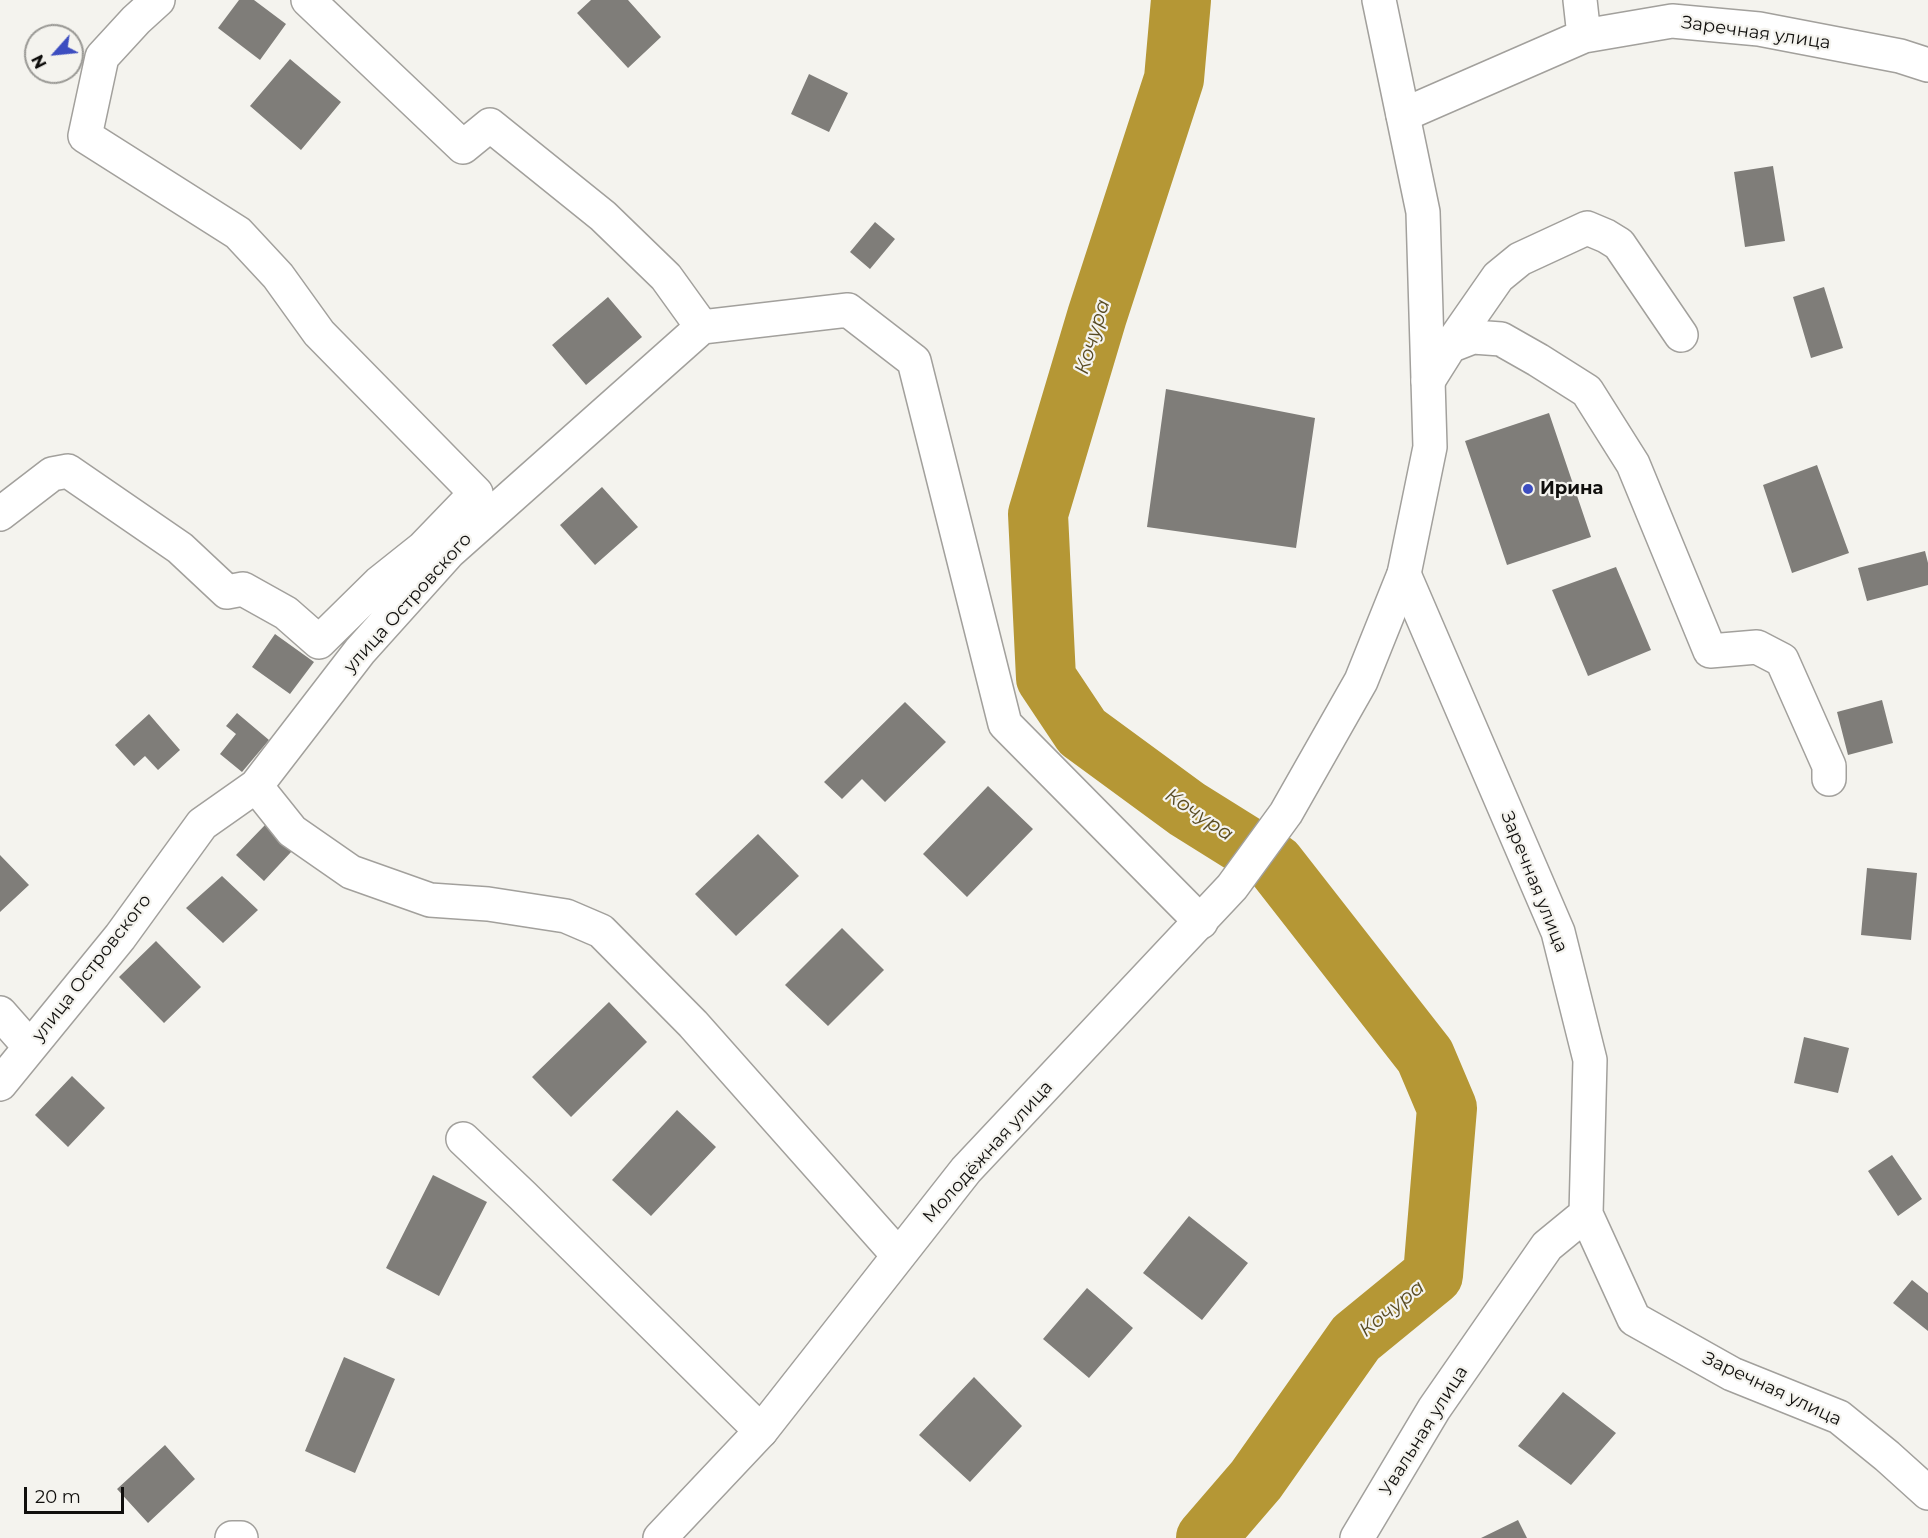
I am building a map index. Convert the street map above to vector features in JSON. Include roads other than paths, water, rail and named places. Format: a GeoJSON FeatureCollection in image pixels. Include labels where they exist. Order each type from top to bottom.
{"type":"FeatureCollection","features":[{"type":"Feature","properties":{"kind":"street"},"geometry":{"type":"LineString","coordinates":[[0,514],[52,474],[68,471],[180,548],[227,592],[243,589],[285,613],[319,642],[379,583],[423,548],[476,493],[319,333],[278,276],[238,233],[84,136],[102,57],[158,0]]}},
{"type":"Feature","properties":{"kind":"street"},"geometry":{"type":"LineString","coordinates":[[308,0],[463,147],[490,125],[603,216],[666,277],[702,327],[848,310],[914,361],[1005,724],[1201,922]]}},
{"type":"Feature","properties":{"kind":"street","name":"Молодёжная улица"},"geometry":{"type":"LineString","coordinates":[[663,1537],[761,1431],[966,1170],[1232,887],[1286,813],[1361,681],[1404,574],[1430,447],[1423,212],[1379,0]]}},
{"type":"Feature","properties":{"kind":"street"},"geometry":{"type":"LineString","coordinates":[[1580,0],[1584,36]]}},
{"type":"Feature","properties":{"kind":"street","name":"Заречная улица"},"geometry":{"type":"LineString","coordinates":[[1403,115],[1584,36],[1672,21],[1759,29],[1900,56],[1928,66]]}},
{"type":"Feature","properties":{"kind":"street"},"geometry":{"type":"LineString","coordinates":[[1428,381],[1498,277],[1520,259],[1587,228],[1619,244],[1681,335]]}},
{"type":"Feature","properties":{"kind":"street","name":"улица Островского"},"geometry":{"type":"LineString","coordinates":[[0,1084],[120,937],[202,824],[256,786],[360,651],[450,552],[702,327]]}},
{"type":"Feature","properties":{"kind":"street"},"geometry":{"type":"LineString","coordinates":[[1450,346],[1473,337],[1501,339],[1587,391],[1633,464],[1710,651],[1757,647],[1782,660],[1829,766],[1829,779]]}},
{"type":"Feature","properties":{"kind":"street","name":"Заречная улица"},"geometry":{"type":"LineString","coordinates":[[1404,574],[1558,932],[1590,1060],[1586,1214],[1634,1319],[1732,1374],[1839,1417],[1928,1493]]}},
{"type":"Feature","properties":{"kind":"street"},"geometry":{"type":"LineString","coordinates":[[256,786],[292,831],[351,872],[430,900],[488,904],[566,916],[601,931],[693,1024],[898,1255]]}},
{"type":"Feature","properties":{"kind":"street"},"geometry":{"type":"LineString","coordinates":[[0,1014],[30,1047]]}},
{"type":"Feature","properties":{"kind":"street"},"geometry":{"type":"LineString","coordinates":[[463,1139],[761,1431]]}},
{"type":"Feature","properties":{"kind":"street","name":"Увальная улица"},"geometry":{"type":"LineString","coordinates":[[1358,1538],[1434,1409],[1547,1246],[1586,1214]]}},
{"type":"Feature","properties":{"kind":"street"},"geometry":{"type":"LineString","coordinates":[[232,1538],[241,1538]]}},
{"type":"Feature","properties":{"kind":"waterway","name":"Кочура"},"geometry":{"type":"LineString","coordinates":[[1181,0],[1174,79],[1097,316],[1038,514],[1046,678],[1082,732],[1187,809],[1275,864],[1425,1056],[1447,1108],[1433,1275],[1356,1338],[1256,1480],[1206,1538]]}},
{"type":"Feature","properties":{"kind":"place","name":"Ирина"},"geometry":{"type":"Point","coordinates":[1528,489]}}]}
